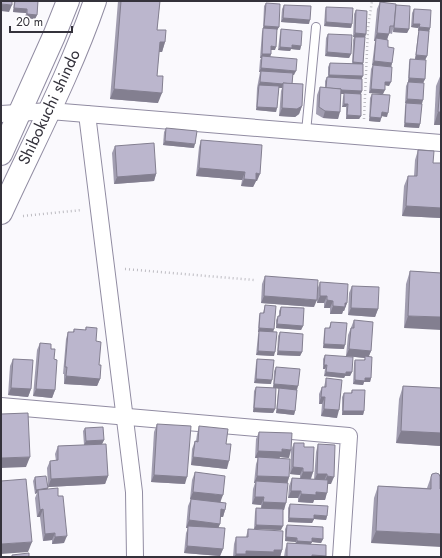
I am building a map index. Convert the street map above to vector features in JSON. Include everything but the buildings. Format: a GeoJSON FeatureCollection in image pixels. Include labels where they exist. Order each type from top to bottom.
{"type":"FeatureCollection","features":[{"type":"Feature","properties":{"kind":"street","name":"Shibokuchi shindo"},"geometry":{"type":"LineString","coordinates":[[1,154],[10,113],[54,36],[68,1]]}},
{"type":"Feature","properties":{"kind":"street","name":"Shibokuchi shindo"},"geometry":{"type":"LineString","coordinates":[[1,213],[35,139],[50,111],[88,22],[95,1]]}},
{"type":"Feature","properties":{"kind":"street"},"geometry":{"type":"LineString","coordinates":[[10,113],[50,111],[441,144]]}},
{"type":"Feature","properties":{"kind":"street"},"geometry":{"type":"LineString","coordinates":[[88,114],[126,416],[134,492],[134,557]]}},
{"type":"Feature","properties":{"kind":"street"},"geometry":{"type":"LineString","coordinates":[[1,406],[349,436],[341,557]]}},
{"type":"Feature","properties":{"kind":"lane"},"geometry":{"type":"LineString","coordinates":[[306,132],[316,27]]}},
{"type":"Feature","properties":{"kind":"path"},"geometry":{"type":"LineString","coordinates":[[362,137],[368,28],[372,1]]}},
{"type":"Feature","properties":{"kind":"path"},"geometry":{"type":"LineString","coordinates":[[22,216],[84,210]]}},
{"type":"Feature","properties":{"kind":"path"},"geometry":{"type":"LineString","coordinates":[[107,267],[254,280]]}}]}
